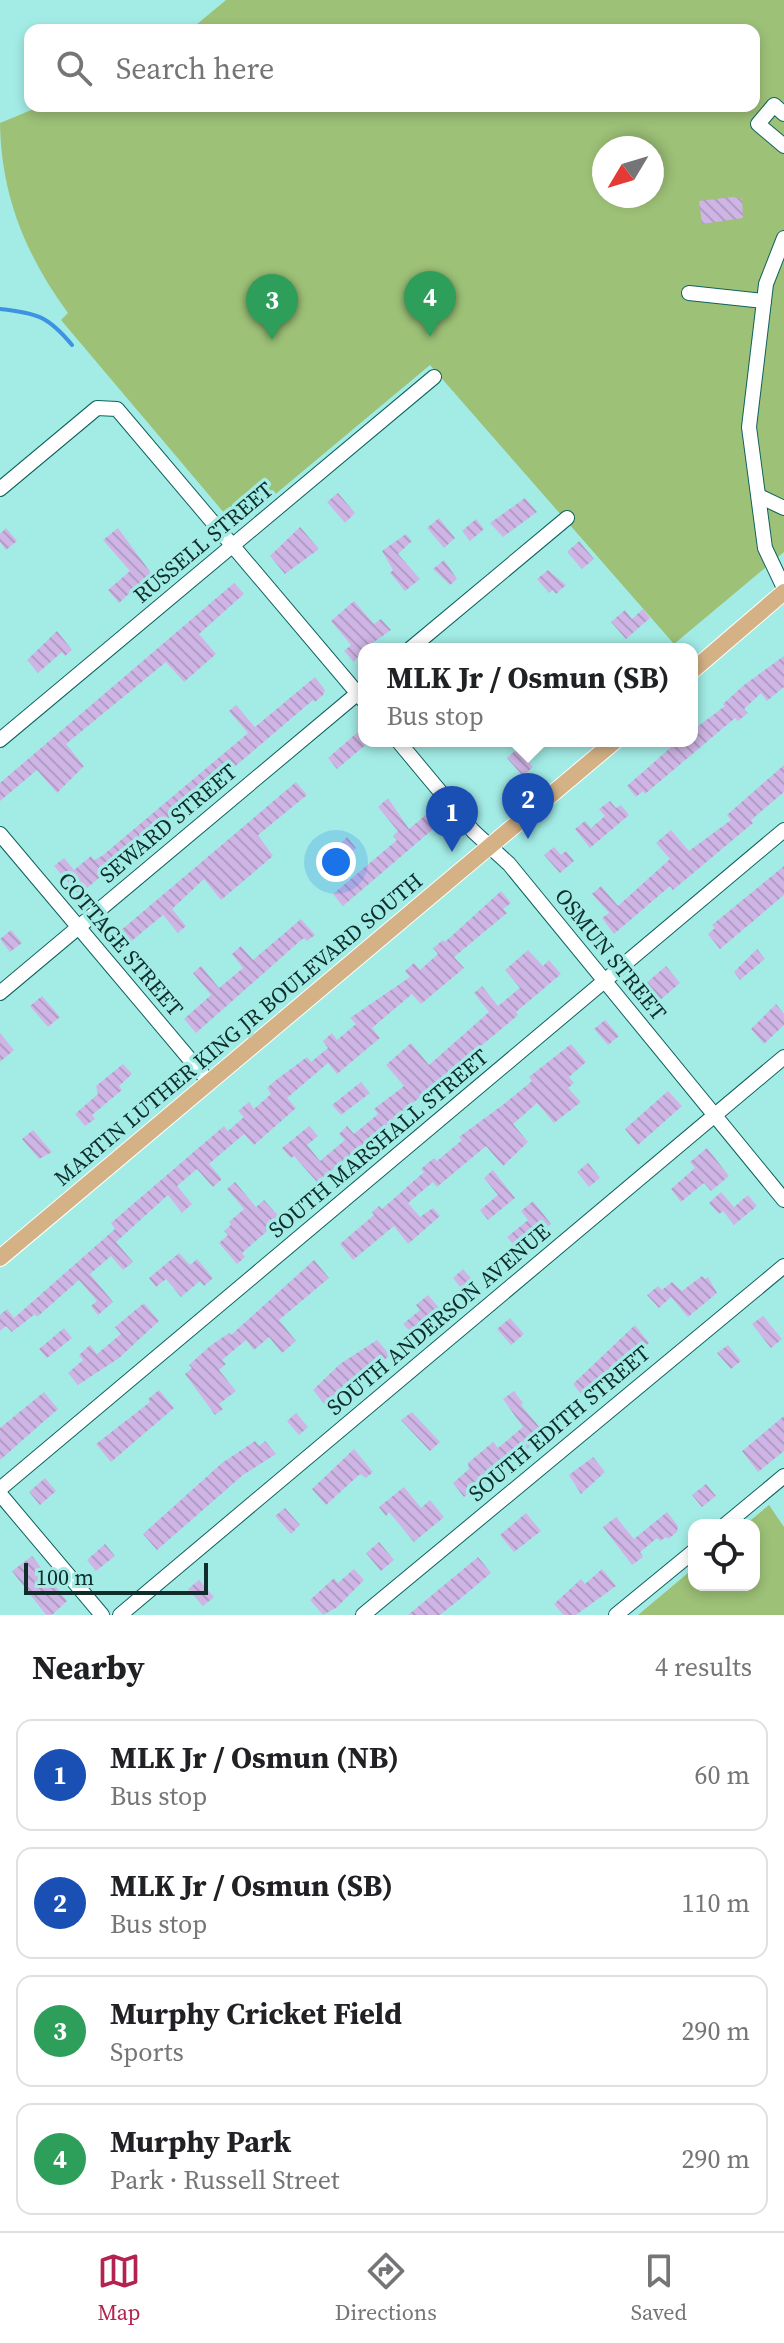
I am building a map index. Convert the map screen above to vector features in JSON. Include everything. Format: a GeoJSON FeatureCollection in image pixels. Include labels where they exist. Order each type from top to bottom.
{"type":"FeatureCollection","features":[{"type":"Feature","properties":{"kind":"main road"},"geometry":{"type":"LineString","coordinates":[[698,666],[784,590]]}},
{"type":"Feature","properties":{"kind":"main road","name":"MARTIN LUTHER KING JR BOULEVARD SOUTH"},"geometry":{"type":"LineString","coordinates":[[0,1258],[608,747]]}},
{"type":"Feature","properties":{"kind":"street"},"geometry":{"type":"LineString","coordinates":[[784,114],[774,105],[758,124],[784,146]]}},
{"type":"Feature","properties":{"kind":"street"},"geometry":{"type":"LineString","coordinates":[[784,238],[769,271],[749,427],[761,497],[766,554],[784,590]]}},
{"type":"Feature","properties":{"kind":"street"},"geometry":{"type":"LineString","coordinates":[[689,293],[764,301]]}},
{"type":"Feature","properties":{"kind":"street","name":"RUSSELL STREET"},"geometry":{"type":"LineString","coordinates":[[0,740],[434,377]]}},
{"type":"Feature","properties":{"kind":"street"},"geometry":{"type":"LineString","coordinates":[[0,489],[93,411],[112,407],[358,689]]}},
{"type":"Feature","properties":{"kind":"street"},"geometry":{"type":"LineString","coordinates":[[761,497],[784,508]]}},
{"type":"Feature","properties":{"kind":"street"},"geometry":{"type":"LineString","coordinates":[[417,643],[567,518]]}},
{"type":"Feature","properties":{"kind":"street","name":"SEWARD STREET"},"geometry":{"type":"LineString","coordinates":[[0,993],[358,697]]}},
{"type":"Feature","properties":{"kind":"street","name":"OSMUN STREET"},"geometry":{"type":"LineString","coordinates":[[403,747],[509,864],[784,1200]]}},
{"type":"Feature","properties":{"kind":"street","name":"SOUTH MARSHALL STREET"},"geometry":{"type":"LineString","coordinates":[[0,1492],[784,830]]}},
{"type":"Feature","properties":{"kind":"street","name":"COTTAGE STREET"},"geometry":{"type":"LineString","coordinates":[[0,834],[209,1082]]}},
{"type":"Feature","properties":{"kind":"street","name":"SOUTH ANDERSON AVENUE"},"geometry":{"type":"LineString","coordinates":[[120,1615],[784,1057]]}},
{"type":"Feature","properties":{"kind":"street","name":"SOUTH EDITH STREET"},"geometry":{"type":"LineString","coordinates":[[363,1615],[784,1266]]}},
{"type":"Feature","properties":{"kind":"street"},"geometry":{"type":"LineString","coordinates":[[732,1519],[784,1476]]}},
{"type":"Feature","properties":{"kind":"street"},"geometry":{"type":"LineString","coordinates":[[0,1492],[102,1615]]}},
{"type":"Feature","properties":{"kind":"street"},"geometry":{"type":"LineString","coordinates":[[616,1615],[688,1556]]}},
{"type":"Feature","properties":{"kind":"green space"},"geometry":{"type":"Polygon","coordinates":[[[226,0],[784,0],[784,552],[673,643],[430,365],[236,527],[61,320],[68,313],[28,247],[11,200],[1,149],[0,123],[27,112],[760,112],[760,24],[197,24],[226,0]]]}},
{"type":"Feature","properties":{"kind":"green space"},"geometry":{"type":"Polygon","coordinates":[[[769,1505],[784,1527],[784,1615],[638,1615],[688,1573],[688,1591],[760,1591],[760,1519],[752,1519],[769,1505]]]}},
{"type":"Feature","properties":{"kind":"building"},"geometry":{"type":"Polygon","coordinates":[[[733,197],[742,199],[743,218],[702,224],[699,201],[733,197]]]}},
{"type":"Feature","properties":{"kind":"building"},"geometry":{"type":"Polygon","coordinates":[[[338,493],[355,513],[345,523],[327,502],[338,493]]]}},
{"type":"Feature","properties":{"kind":"building"},"geometry":{"type":"Polygon","coordinates":[[[525,498],[537,512],[503,537],[490,523],[525,498]]]}},
{"type":"Feature","properties":{"kind":"building"},"geometry":{"type":"Polygon","coordinates":[[[439,518],[455,538],[444,548],[427,528],[439,518]]]}},
{"type":"Feature","properties":{"kind":"building"},"geometry":{"type":"Polygon","coordinates":[[[476,519],[484,529],[470,541],[462,531],[476,519]]]}},
{"type":"Feature","properties":{"kind":"building"},"geometry":{"type":"Polygon","coordinates":[[[300,527],[319,549],[285,574],[270,556],[300,527]]]}},
{"type":"Feature","properties":{"kind":"building"},"geometry":{"type":"Polygon","coordinates":[[[6,528],[17,541],[6,550],[0,542],[0,534],[6,528]]]}},
{"type":"Feature","properties":{"kind":"building"},"geometry":{"type":"Polygon","coordinates":[[[118,528],[151,573],[119,603],[108,590],[130,571],[103,540],[118,528]]]}},
{"type":"Feature","properties":{"kind":"building"},"geometry":{"type":"Polygon","coordinates":[[[406,534],[412,541],[398,554],[420,579],[405,591],[390,573],[393,570],[382,551],[406,534]]]}},
{"type":"Feature","properties":{"kind":"building"},"geometry":{"type":"Polygon","coordinates":[[[579,541],[594,559],[582,569],[567,552],[579,541]]]}},
{"type":"Feature","properties":{"kind":"building"},"geometry":{"type":"Polygon","coordinates":[[[444,560],[457,579],[450,585],[433,569],[444,560]]]}},
{"type":"Feature","properties":{"kind":"building"},"geometry":{"type":"Polygon","coordinates":[[[548,570],[566,585],[556,594],[553,590],[549,593],[537,579],[548,570]]]}},
{"type":"Feature","properties":{"kind":"building"},"geometry":{"type":"Polygon","coordinates":[[[234,583],[244,594],[199,634],[216,654],[184,682],[166,662],[66,744],[84,766],[57,793],[37,770],[0,801],[0,783],[234,583]]]}},
{"type":"Feature","properties":{"kind":"building"},"geometry":{"type":"Polygon","coordinates":[[[354,601],[374,624],[381,619],[391,630],[373,643],[358,643],[358,657],[354,662],[344,651],[351,645],[331,621],[354,601]]]}},
{"type":"Feature","properties":{"kind":"building"},"geometry":{"type":"Polygon","coordinates":[[[643,609],[650,618],[626,639],[611,622],[625,610],[632,619],[643,609]]]}},
{"type":"Feature","properties":{"kind":"building"},"geometry":{"type":"Polygon","coordinates":[[[57,631],[72,650],[65,656],[62,652],[38,673],[27,660],[57,631]]]}},
{"type":"Feature","properties":{"kind":"building"},"geometry":{"type":"Polygon","coordinates":[[[784,656],[784,687],[767,701],[761,693],[744,709],[748,713],[738,721],[735,718],[645,794],[643,791],[636,797],[627,786],[671,747],[698,747],[698,726],[725,706],[723,704],[784,656]]]}},
{"type":"Feature","properties":{"kind":"building"},"geometry":{"type":"Polygon","coordinates":[[[315,677],[325,690],[323,695],[204,788],[79,895],[54,866],[64,858],[74,870],[91,856],[94,860],[102,856],[248,733],[229,711],[236,705],[255,727],[315,677]]]}},
{"type":"Feature","properties":{"kind":"building"},"geometry":{"type":"Polygon","coordinates":[[[358,732],[358,747],[363,747],[337,769],[328,758],[358,732]]]}},
{"type":"Feature","properties":{"kind":"building"},"geometry":{"type":"Polygon","coordinates":[[[517,749],[533,767],[523,776],[507,758],[517,749]]]}},
{"type":"Feature","properties":{"kind":"building"},"geometry":{"type":"Polygon","coordinates":[[[784,765],[784,792],[751,820],[753,823],[673,890],[670,886],[614,934],[602,918],[609,913],[592,894],[601,886],[618,906],[670,859],[656,843],[671,830],[689,851],[731,820],[727,815],[784,765]]]}},
{"type":"Feature","properties":{"kind":"building"},"geometry":{"type":"Polygon","coordinates":[[[296,782],[307,795],[258,835],[273,856],[221,900],[204,879],[172,909],[186,926],[178,933],[163,915],[123,948],[113,937],[296,782]]]}},
{"type":"Feature","properties":{"kind":"building"},"geometry":{"type":"Polygon","coordinates":[[[388,798],[409,829],[429,812],[439,824],[343,906],[333,894],[397,840],[393,836],[398,831],[378,807],[388,798]]]}},
{"type":"Feature","properties":{"kind":"building"},"geometry":{"type":"Polygon","coordinates":[[[610,801],[616,808],[621,805],[629,815],[590,848],[575,829],[585,821],[591,828],[605,816],[599,809],[610,801]]]}},
{"type":"Feature","properties":{"kind":"building"},"geometry":{"type":"Polygon","coordinates":[[[347,837],[356,848],[329,874],[320,864],[347,837]]]}},
{"type":"Feature","properties":{"kind":"building"},"geometry":{"type":"Polygon","coordinates":[[[554,847],[561,855],[566,851],[574,861],[560,873],[544,855],[554,847]]]}},
{"type":"Feature","properties":{"kind":"building"},"geometry":{"type":"Polygon","coordinates":[[[784,866],[784,895],[720,949],[708,934],[715,928],[712,925],[784,866]]]}},
{"type":"Feature","properties":{"kind":"building"},"geometry":{"type":"Polygon","coordinates":[[[501,891],[511,903],[503,909],[507,913],[454,957],[464,968],[421,1004],[412,994],[372,1028],[380,1038],[337,1074],[328,1063],[287,1098],[296,1108],[254,1145],[244,1134],[209,1164],[222,1179],[213,1187],[197,1169],[177,1186],[192,1204],[182,1213],[168,1195],[116,1242],[133,1262],[123,1270],[111,1256],[90,1274],[113,1302],[98,1315],[91,1306],[97,1301],[79,1280],[37,1317],[35,1314],[12,1332],[6,1326],[0,1331],[0,1315],[7,1309],[14,1318],[115,1229],[111,1223],[224,1126],[228,1131],[244,1117],[238,1111],[249,1102],[254,1109],[271,1094],[267,1088],[276,1080],[307,1057],[311,1062],[328,1048],[323,1041],[332,1033],[337,1040],[356,1024],[350,1018],[410,977],[405,971],[414,963],[420,970],[438,954],[433,948],[443,940],[445,942],[501,891]]]}},
{"type":"Feature","properties":{"kind":"building"},"geometry":{"type":"Polygon","coordinates":[[[301,919],[315,935],[307,941],[304,938],[300,941],[196,1033],[184,1019],[211,995],[193,973],[201,966],[219,988],[243,968],[232,954],[241,946],[253,960],[301,919]]]}},
{"type":"Feature","properties":{"kind":"building"},"geometry":{"type":"Polygon","coordinates":[[[11,930],[22,943],[10,952],[0,939],[11,930]]]}},
{"type":"Feature","properties":{"kind":"building"},"geometry":{"type":"Polygon","coordinates":[[[757,949],[765,959],[740,980],[734,972],[757,949]]]}},
{"type":"Feature","properties":{"kind":"building"},"geometry":{"type":"Polygon","coordinates":[[[528,950],[543,966],[549,960],[561,974],[516,1012],[518,1015],[351,1155],[317,1182],[294,1156],[291,1158],[282,1148],[309,1126],[318,1136],[307,1145],[320,1161],[345,1140],[339,1134],[347,1126],[354,1134],[378,1114],[374,1109],[404,1086],[386,1065],[411,1043],[429,1065],[489,1012],[474,993],[482,986],[498,1006],[520,988],[505,970],[528,950]]]}},
{"type":"Feature","properties":{"kind":"building"},"geometry":{"type":"Polygon","coordinates":[[[666,966],[680,983],[651,1008],[637,991],[666,966]]]}},
{"type":"Feature","properties":{"kind":"building"},"geometry":{"type":"Polygon","coordinates":[[[42,996],[60,1017],[48,1027],[30,1006],[42,996]]]}},
{"type":"Feature","properties":{"kind":"building"},"geometry":{"type":"Polygon","coordinates":[[[776,1004],[784,1014],[784,1025],[764,1044],[751,1029],[776,1004]]]}},
{"type":"Feature","properties":{"kind":"building"},"geometry":{"type":"Polygon","coordinates":[[[605,1020],[619,1036],[608,1045],[594,1029],[605,1020]]]}},
{"type":"Feature","properties":{"kind":"building"},"geometry":{"type":"Polygon","coordinates":[[[0,1033],[14,1050],[0,1062],[0,1033]]]}},
{"type":"Feature","properties":{"kind":"building"},"geometry":{"type":"Polygon","coordinates":[[[571,1044],[586,1062],[569,1077],[574,1083],[568,1088],[581,1102],[554,1123],[537,1103],[513,1124],[528,1142],[503,1166],[486,1146],[437,1187],[433,1182],[408,1203],[420,1217],[433,1208],[440,1216],[408,1244],[394,1226],[353,1260],[340,1244],[374,1215],[372,1212],[379,1206],[382,1209],[424,1172],[421,1169],[434,1158],[437,1161],[462,1140],[459,1137],[532,1081],[529,1077],[571,1044]]]}},
{"type":"Feature","properties":{"kind":"building"},"geometry":{"type":"Polygon","coordinates":[[[123,1064],[132,1074],[119,1086],[122,1090],[92,1115],[95,1119],[85,1126],[75,1114],[98,1094],[96,1086],[123,1064]]]}},
{"type":"Feature","properties":{"kind":"building"},"geometry":{"type":"Polygon","coordinates":[[[361,1082],[370,1093],[341,1115],[332,1105],[361,1082]]]}},
{"type":"Feature","properties":{"kind":"building"},"geometry":{"type":"Polygon","coordinates":[[[668,1091],[682,1106],[638,1145],[625,1129],[668,1091]]]}},
{"type":"Feature","properties":{"kind":"building"},"geometry":{"type":"Polygon","coordinates":[[[33,1130],[52,1152],[39,1159],[22,1139],[33,1130]]]}},
{"type":"Feature","properties":{"kind":"building"},"geometry":{"type":"Polygon","coordinates":[[[707,1148],[729,1176],[711,1191],[704,1183],[681,1202],[671,1189],[695,1168],[690,1162],[707,1148]]]}},
{"type":"Feature","properties":{"kind":"building"},"geometry":{"type":"Polygon","coordinates":[[[588,1163],[600,1178],[589,1187],[577,1172],[588,1163]]]}},
{"type":"Feature","properties":{"kind":"building"},"geometry":{"type":"Polygon","coordinates":[[[493,1170],[515,1198],[488,1220],[480,1210],[498,1195],[484,1178],[493,1170]]]}},
{"type":"Feature","properties":{"kind":"building"},"geometry":{"type":"Polygon","coordinates":[[[235,1182],[256,1207],[264,1200],[281,1219],[242,1253],[245,1257],[237,1264],[219,1243],[228,1235],[224,1231],[231,1225],[229,1222],[244,1209],[227,1189],[235,1182]]]}},
{"type":"Feature","properties":{"kind":"building"},"geometry":{"type":"Polygon","coordinates":[[[721,1192],[734,1207],[748,1195],[757,1206],[734,1225],[723,1211],[719,1214],[709,1203],[721,1192]]]}},
{"type":"Feature","properties":{"kind":"building"},"geometry":{"type":"Polygon","coordinates":[[[533,1201],[551,1224],[525,1245],[522,1242],[516,1247],[507,1237],[528,1220],[521,1211],[533,1201]]]}},
{"type":"Feature","properties":{"kind":"building"},"geometry":{"type":"Polygon","coordinates":[[[179,1253],[190,1265],[197,1259],[213,1278],[204,1286],[200,1281],[181,1297],[166,1279],[156,1287],[149,1278],[179,1253]]]}},
{"type":"Feature","properties":{"kind":"building"},"geometry":{"type":"Polygon","coordinates":[[[314,1260],[329,1278],[279,1320],[296,1341],[282,1353],[269,1337],[254,1350],[246,1340],[222,1360],[226,1364],[219,1370],[236,1391],[219,1404],[223,1409],[215,1415],[185,1374],[192,1368],[189,1365],[210,1346],[229,1333],[231,1335],[314,1260]]]}},
{"type":"Feature","properties":{"kind":"building"},"geometry":{"type":"Polygon","coordinates":[[[463,1269],[477,1285],[466,1294],[453,1278],[463,1269]]]}},
{"type":"Feature","properties":{"kind":"building"},"geometry":{"type":"Polygon","coordinates":[[[702,1276],[705,1279],[708,1277],[717,1293],[688,1317],[671,1297],[659,1308],[647,1295],[658,1286],[662,1290],[672,1282],[682,1291],[702,1276]]]}},
{"type":"Feature","properties":{"kind":"building"},"geometry":{"type":"Polygon","coordinates":[[[428,1295],[441,1310],[416,1338],[403,1324],[420,1310],[416,1305],[428,1295]]]}},
{"type":"Feature","properties":{"kind":"building"},"geometry":{"type":"Polygon","coordinates":[[[144,1303],[159,1321],[119,1358],[78,1385],[68,1373],[83,1360],[79,1355],[90,1345],[97,1354],[121,1334],[115,1327],[144,1303]]]}},
{"type":"Feature","properties":{"kind":"building"},"geometry":{"type":"Polygon","coordinates":[[[763,1316],[782,1339],[771,1348],[752,1324],[763,1316]]]}},
{"type":"Feature","properties":{"kind":"building"},"geometry":{"type":"Polygon","coordinates":[[[510,1318],[524,1334],[511,1345],[497,1329],[510,1318]]]}},
{"type":"Feature","properties":{"kind":"building"},"geometry":{"type":"Polygon","coordinates":[[[635,1325],[649,1343],[584,1398],[573,1384],[635,1325]]]}},
{"type":"Feature","properties":{"kind":"building"},"geometry":{"type":"Polygon","coordinates":[[[64,1328],[72,1338],[47,1358],[39,1349],[64,1328]]]}},
{"type":"Feature","properties":{"kind":"building"},"geometry":{"type":"Polygon","coordinates":[[[377,1340],[390,1355],[327,1407],[313,1390],[340,1364],[377,1340]]]}},
{"type":"Feature","properties":{"kind":"building"},"geometry":{"type":"Polygon","coordinates":[[[728,1345],[741,1361],[731,1369],[717,1353],[728,1345]]]}},
{"type":"Feature","properties":{"kind":"building"},"geometry":{"type":"Polygon","coordinates":[[[159,1390],[174,1408],[111,1462],[96,1444],[150,1402],[148,1399],[159,1390]]]}},
{"type":"Feature","properties":{"kind":"building"},"geometry":{"type":"Polygon","coordinates":[[[514,1391],[523,1403],[521,1405],[545,1434],[483,1486],[481,1483],[464,1497],[453,1483],[469,1469],[468,1463],[493,1442],[498,1448],[523,1427],[503,1399],[514,1391]]]}},
{"type":"Feature","properties":{"kind":"building"},"geometry":{"type":"Polygon","coordinates":[[[44,1392],[58,1409],[0,1460],[0,1428],[44,1392]]]}},
{"type":"Feature","properties":{"kind":"building"},"geometry":{"type":"Polygon","coordinates":[[[412,1412],[440,1442],[430,1451],[401,1420],[412,1412]]]}},
{"type":"Feature","properties":{"kind":"building"},"geometry":{"type":"Polygon","coordinates":[[[296,1413],[308,1427],[299,1435],[287,1421],[296,1413]]]}},
{"type":"Feature","properties":{"kind":"building"},"geometry":{"type":"Polygon","coordinates":[[[784,1416],[784,1451],[758,1472],[742,1451],[784,1416]]]}},
{"type":"Feature","properties":{"kind":"building"},"geometry":{"type":"Polygon","coordinates":[[[255,1441],[259,1446],[265,1441],[276,1454],[243,1475],[157,1550],[143,1534],[222,1463],[255,1441]]]}},
{"type":"Feature","properties":{"kind":"building"},"geometry":{"type":"Polygon","coordinates":[[[354,1449],[373,1472],[366,1478],[360,1474],[326,1505],[312,1489],[354,1449]]]}},
{"type":"Feature","properties":{"kind":"building"},"geometry":{"type":"Polygon","coordinates":[[[593,1457],[605,1472],[581,1494],[569,1475],[593,1457]]]}},
{"type":"Feature","properties":{"kind":"building"},"geometry":{"type":"Polygon","coordinates":[[[45,1478],[56,1491],[40,1505],[29,1492],[45,1478]]]}},
{"type":"Feature","properties":{"kind":"building"},"geometry":{"type":"Polygon","coordinates":[[[706,1484],[716,1496],[702,1507],[692,1495],[706,1484]]]}},
{"type":"Feature","properties":{"kind":"building"},"geometry":{"type":"Polygon","coordinates":[[[404,1487],[421,1508],[430,1500],[444,1517],[414,1542],[389,1512],[386,1516],[379,1507],[404,1487]]]}},
{"type":"Feature","properties":{"kind":"building"},"geometry":{"type":"Polygon","coordinates":[[[285,1508],[300,1525],[291,1534],[275,1516],[285,1508]]]}},
{"type":"Feature","properties":{"kind":"building"},"geometry":{"type":"Polygon","coordinates":[[[667,1512],[678,1526],[677,1532],[668,1539],[666,1537],[660,1541],[657,1538],[640,1552],[643,1557],[632,1565],[603,1527],[616,1517],[634,1539],[667,1512]]]}},
{"type":"Feature","properties":{"kind":"building"},"geometry":{"type":"Polygon","coordinates":[[[526,1513],[541,1531],[514,1552],[500,1535],[526,1513]]]}},
{"type":"Feature","properties":{"kind":"building"},"geometry":{"type":"Polygon","coordinates":[[[379,1542],[394,1560],[381,1571],[366,1553],[379,1542]]]}},
{"type":"Feature","properties":{"kind":"building"},"geometry":{"type":"Polygon","coordinates":[[[105,1544],[115,1556],[96,1571],[87,1560],[105,1544]]]}},
{"type":"Feature","properties":{"kind":"building"},"geometry":{"type":"Polygon","coordinates":[[[32,1556],[67,1601],[52,1615],[46,1615],[12,1571],[32,1556]]]}},
{"type":"Feature","properties":{"kind":"building"},"geometry":{"type":"Polygon","coordinates":[[[478,1557],[491,1573],[460,1599],[440,1615],[408,1615],[478,1557]]]}},
{"type":"Feature","properties":{"kind":"building"},"geometry":{"type":"Polygon","coordinates":[[[354,1569],[364,1580],[336,1608],[323,1615],[310,1600],[334,1578],[338,1583],[354,1569]]]}},
{"type":"Feature","properties":{"kind":"building"},"geometry":{"type":"Polygon","coordinates":[[[602,1569],[616,1586],[576,1615],[563,1615],[554,1604],[581,1579],[585,1584],[602,1569]]]}},
{"type":"Feature","properties":{"kind":"building"},"geometry":{"type":"Polygon","coordinates":[[[199,1580],[214,1597],[203,1606],[188,1589],[199,1580]]]}},
{"type":"Feature","properties":{"kind":"waterway"},"geometry":{"type":"LineString","coordinates":[[0,309],[41,318],[72,345]]}},
{"type":"Feature","properties":{"kind":"place","name":"Murphy Park"},"geometry":{"type":"Point","coordinates":[430,337]}},
{"type":"Feature","properties":{"kind":"place","name":"Murphy Cricket Field"},"geometry":{"type":"Point","coordinates":[272,340]}},
{"type":"Feature","properties":{"kind":"place","name":"MLK Jr / Osmun (SB)"},"geometry":{"type":"Point","coordinates":[528,839]}},
{"type":"Feature","properties":{"kind":"place","name":"MLK Jr / Osmun (NB)"},"geometry":{"type":"Point","coordinates":[452,852]}}]}
